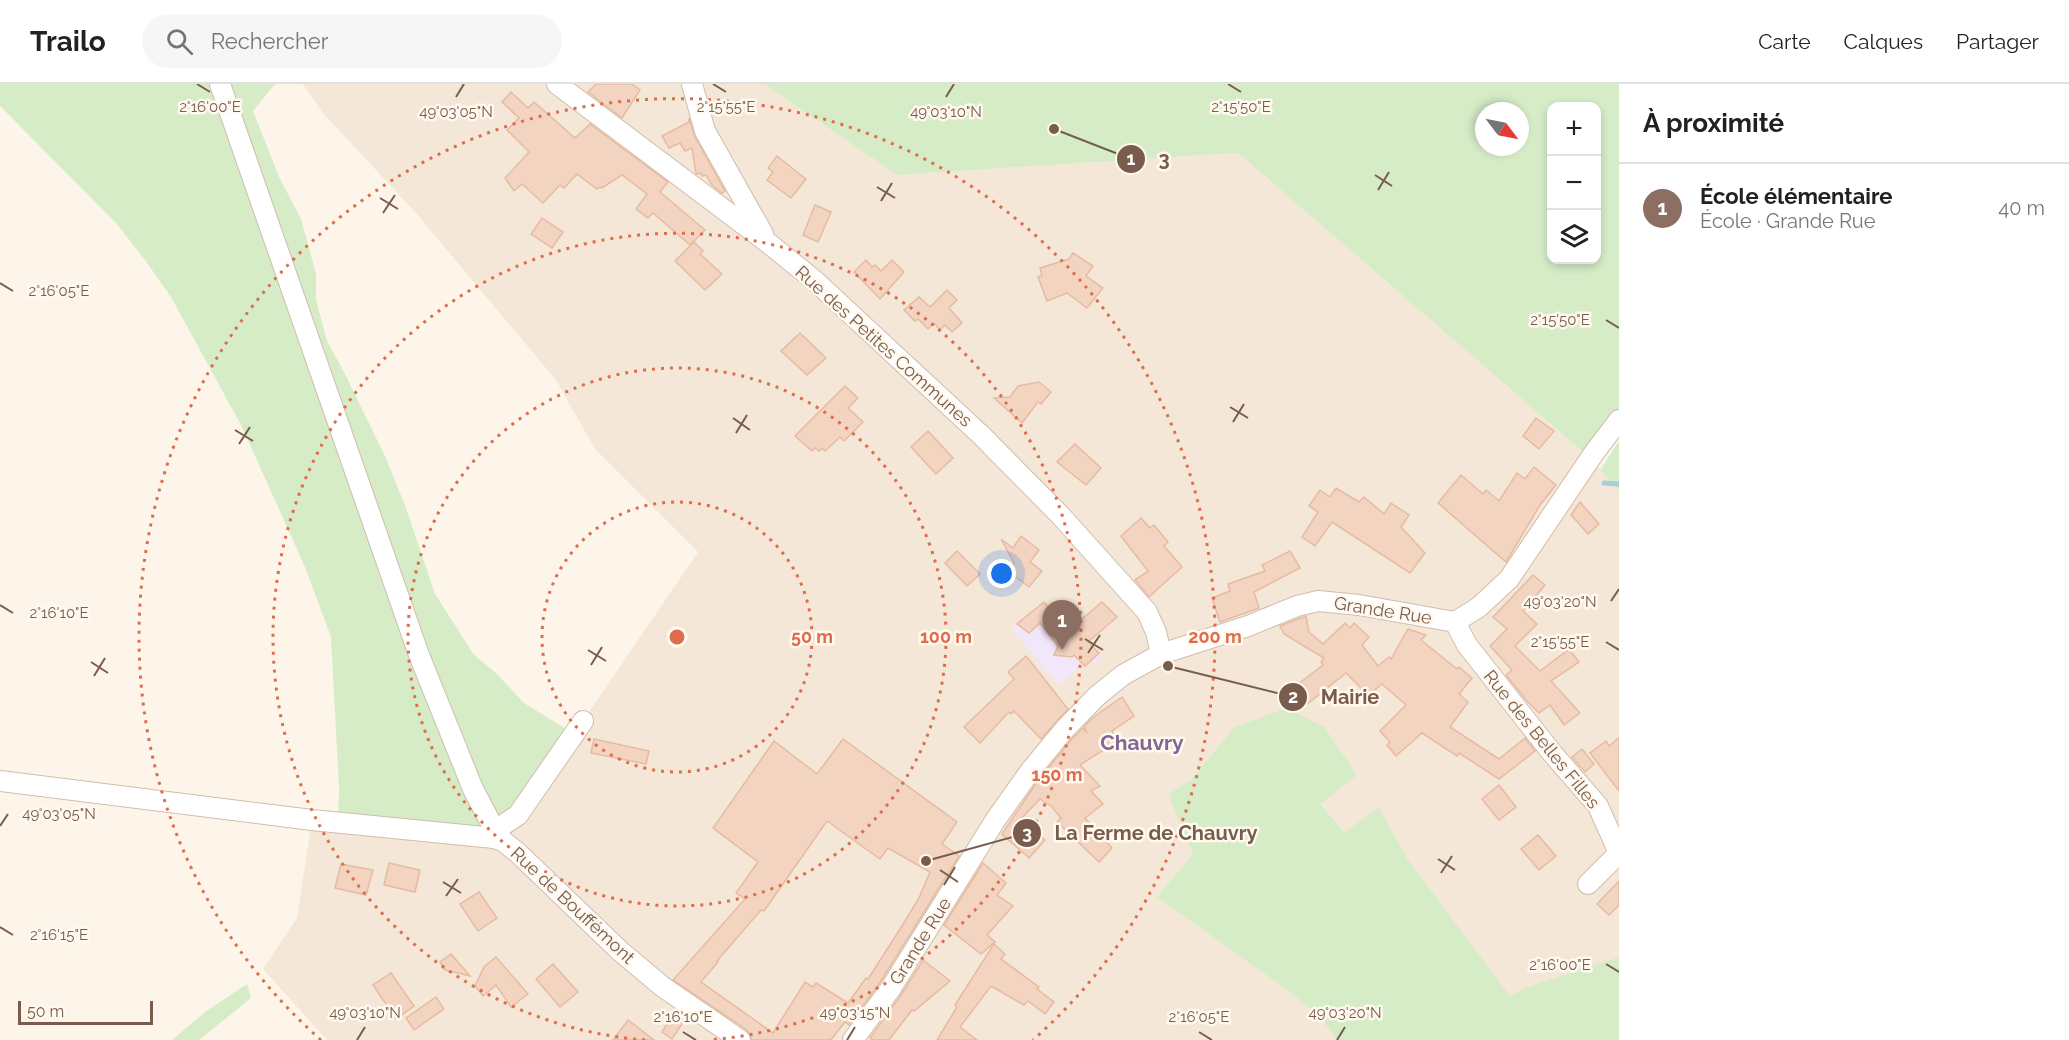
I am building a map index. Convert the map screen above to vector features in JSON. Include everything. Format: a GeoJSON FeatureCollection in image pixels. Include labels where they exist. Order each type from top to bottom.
{"type":"FeatureCollection","features":[{"type":"Feature","properties":{"kind":"street"},"geometry":{"type":"LineString","coordinates":[[220,84],[419,655],[473,789],[492,825],[494,838]]}},
{"type":"Feature","properties":{"kind":"street","name":"Rue des Petites Communes"},"geometry":{"type":"LineString","coordinates":[[557,84],[814,280],[981,435],[1061,516],[1147,612],[1156,632],[1161,654]]}},
{"type":"Feature","properties":{"kind":"street"},"geometry":{"type":"LineString","coordinates":[[692,84],[705,131],[767,242]]}},
{"type":"Feature","properties":{"kind":"street","name":"Grande Rue"},"geometry":{"type":"LineString","coordinates":[[853,1040],[891,988],[996,819],[1031,770],[1064,730],[1097,696],[1123,675],[1161,654],[1248,626],[1297,606],[1318,601],[1359,605],[1455,622],[1479,607],[1509,579],[1619,420]]}},
{"type":"Feature","properties":{"kind":"street","name":"Rue des Belles Filles"},"geometry":{"type":"LineString","coordinates":[[1455,622],[1467,645],[1479,661],[1552,753],[1598,806],[1619,853],[1588,884]]}},
{"type":"Feature","properties":{"kind":"street"},"geometry":{"type":"LineString","coordinates":[[494,838],[503,825],[518,815],[583,721]]}},
{"type":"Feature","properties":{"kind":"street","name":"Rue de Bouffémont"},"geometry":{"type":"LineString","coordinates":[[0,781],[312,820],[494,838],[503,841],[620,951],[663,987],[740,1040]]}},
{"type":"Feature","properties":{"kind":"shaded area"},"geometry":{"type":"Polygon","coordinates":[[[303,84],[764,84],[897,175],[1238,153],[1590,458],[1619,491],[1619,957],[1527,987],[1510,996],[1407,858],[1379,807],[1344,832],[1321,803],[1357,775],[1234,727],[1192,779],[1168,794],[1194,854],[1157,897],[1288,991],[1319,1016],[1337,1040],[327,1040],[263,969],[297,918],[312,820],[498,836],[574,734],[698,552],[595,449],[556,380],[415,212],[322,112],[303,84]]]}},
{"type":"Feature","properties":{"kind":"shaded area"},"geometry":{"type":"Polygon","coordinates":[[[1044,602],[1069,630],[1088,641],[1102,658],[1095,663],[1092,660],[1085,667],[1082,665],[1059,685],[1011,629],[1044,602]]]}},
{"type":"Feature","properties":{"kind":"green space"},"geometry":{"type":"Polygon","coordinates":[[[0,84],[275,84],[253,111],[279,177],[301,219],[316,274],[316,300],[327,341],[384,454],[405,505],[435,594],[474,655],[497,674],[524,703],[574,734],[498,836],[338,822],[339,788],[331,637],[305,567],[241,425],[171,297],[145,260],[116,223],[0,106],[0,84]]]}},
{"type":"Feature","properties":{"kind":"green space"},"geometry":{"type":"Polygon","coordinates":[[[764,84],[1619,84],[1619,420],[1590,458],[1238,153],[897,175],[764,84]]]}},
{"type":"Feature","properties":{"kind":"green space"},"geometry":{"type":"Polygon","coordinates":[[[1619,441],[1619,491],[1600,470],[1619,441]]]}},
{"type":"Feature","properties":{"kind":"green space"},"geometry":{"type":"Polygon","coordinates":[[[1287,708],[1324,727],[1357,775],[1321,804],[1344,832],[1379,807],[1407,858],[1510,996],[1527,987],[1619,957],[1619,1040],[1337,1040],[1319,1016],[1288,991],[1157,897],[1193,854],[1168,794],[1192,779],[1234,727],[1287,708]]]}},
{"type":"Feature","properties":{"kind":"green space"},"geometry":{"type":"Polygon","coordinates":[[[247,984],[251,998],[199,1040],[172,1040],[205,1012],[247,984]]]}},
{"type":"Feature","properties":{"kind":"building"},"geometry":{"type":"Polygon","coordinates":[[[596,84],[632,84],[640,90],[622,118],[588,92],[596,84]]]}},
{"type":"Feature","properties":{"kind":"building"},"geometry":{"type":"Polygon","coordinates":[[[511,92],[528,108],[534,102],[575,138],[590,124],[668,182],[660,192],[705,230],[690,245],[653,213],[648,218],[636,209],[647,194],[622,175],[597,189],[577,174],[564,188],[560,185],[543,203],[522,184],[514,191],[505,178],[529,152],[507,130],[519,118],[502,102],[511,92]]]}},
{"type":"Feature","properties":{"kind":"building"},"geometry":{"type":"Polygon","coordinates":[[[689,118],[695,137],[725,191],[722,193],[712,185],[706,175],[696,174],[692,148],[685,151],[680,143],[669,148],[662,136],[689,122],[689,118]]]}},
{"type":"Feature","properties":{"kind":"building"},"geometry":{"type":"Polygon","coordinates":[[[777,156],[806,179],[791,198],[767,180],[773,172],[768,168],[777,156]]]}},
{"type":"Feature","properties":{"kind":"building"},"geometry":{"type":"Polygon","coordinates":[[[815,205],[831,212],[818,242],[803,235],[815,205]]]}},
{"type":"Feature","properties":{"kind":"building"},"geometry":{"type":"Polygon","coordinates":[[[542,218],[563,232],[552,248],[531,234],[542,218]]]}},
{"type":"Feature","properties":{"kind":"building"},"geometry":{"type":"Polygon","coordinates":[[[694,242],[703,251],[700,254],[722,274],[705,290],[675,261],[694,242]]]}},
{"type":"Feature","properties":{"kind":"building"},"geometry":{"type":"Polygon","coordinates":[[[1073,253],[1093,266],[1086,276],[1103,288],[1087,308],[1067,293],[1047,301],[1038,277],[1042,276],[1040,268],[1069,259],[1073,253]]]}},
{"type":"Feature","properties":{"kind":"building"},"geometry":{"type":"Polygon","coordinates":[[[866,260],[872,267],[875,265],[881,271],[892,260],[904,272],[880,299],[854,272],[866,260]]]}},
{"type":"Feature","properties":{"kind":"building"},"geometry":{"type":"Polygon","coordinates":[[[947,290],[957,300],[949,308],[962,323],[952,332],[945,325],[940,330],[934,323],[928,329],[904,310],[919,297],[930,307],[947,290]]]}},
{"type":"Feature","properties":{"kind":"building"},"geometry":{"type":"Polygon","coordinates":[[[800,333],[826,358],[807,375],[781,351],[800,333]]]}},
{"type":"Feature","properties":{"kind":"building"},"geometry":{"type":"Polygon","coordinates":[[[1039,382],[1051,392],[1041,404],[1038,402],[1022,423],[994,398],[1010,397],[1018,386],[1039,382]]]}},
{"type":"Feature","properties":{"kind":"building"},"geometry":{"type":"Polygon","coordinates":[[[845,386],[858,398],[848,408],[863,422],[844,441],[840,437],[825,451],[822,448],[819,451],[815,448],[812,451],[795,436],[845,386]]]}},
{"type":"Feature","properties":{"kind":"building"},"geometry":{"type":"Polygon","coordinates":[[[1536,418],[1554,431],[1539,449],[1523,436],[1536,418]]]}},
{"type":"Feature","properties":{"kind":"building"},"geometry":{"type":"Polygon","coordinates":[[[928,431],[953,458],[936,474],[911,447],[928,431]]]}},
{"type":"Feature","properties":{"kind":"building"},"geometry":{"type":"Polygon","coordinates":[[[1075,444],[1101,468],[1086,485],[1057,462],[1075,444]]]}},
{"type":"Feature","properties":{"kind":"building"},"geometry":{"type":"Polygon","coordinates":[[[1534,467],[1556,485],[1540,505],[1506,562],[1438,503],[1461,475],[1483,494],[1486,490],[1499,501],[1517,473],[1525,479],[1534,467]]]}},
{"type":"Feature","properties":{"kind":"building"},"geometry":{"type":"Polygon","coordinates":[[[1336,488],[1359,502],[1364,497],[1384,514],[1391,503],[1409,515],[1401,527],[1425,553],[1410,573],[1332,522],[1315,546],[1302,537],[1318,512],[1309,506],[1320,490],[1330,497],[1336,488]]]}},
{"type":"Feature","properties":{"kind":"building"},"geometry":{"type":"Polygon","coordinates":[[[1580,502],[1599,524],[1588,534],[1571,515],[1580,502]]]}},
{"type":"Feature","properties":{"kind":"building"},"geometry":{"type":"Polygon","coordinates":[[[1141,518],[1150,528],[1154,525],[1168,542],[1164,546],[1182,567],[1149,597],[1135,580],[1148,571],[1121,536],[1141,518]]]}},
{"type":"Feature","properties":{"kind":"building"},"geometry":{"type":"Polygon","coordinates":[[[1021,536],[1039,550],[1030,562],[1042,571],[1029,587],[1008,571],[1014,563],[1001,539],[1013,548],[1021,536]]]}},
{"type":"Feature","properties":{"kind":"building"},"geometry":{"type":"Polygon","coordinates":[[[957,551],[980,574],[967,586],[945,563],[957,551]]]}},
{"type":"Feature","properties":{"kind":"building"},"geometry":{"type":"Polygon","coordinates":[[[1290,551],[1300,568],[1254,592],[1259,608],[1220,622],[1212,598],[1230,591],[1228,584],[1265,571],[1262,565],[1290,551]]]}},
{"type":"Feature","properties":{"kind":"building"},"geometry":{"type":"Polygon","coordinates":[[[1533,575],[1545,585],[1523,611],[1537,624],[1515,646],[1540,671],[1569,649],[1579,662],[1551,681],[1580,713],[1564,725],[1550,705],[1539,713],[1526,700],[1506,675],[1512,670],[1490,646],[1507,629],[1493,617],[1533,575]]]}},
{"type":"Feature","properties":{"kind":"building"},"geometry":{"type":"Polygon","coordinates":[[[1044,602],[1069,630],[1102,602],[1117,617],[1088,642],[1099,653],[1085,666],[1074,655],[1072,657],[1054,655],[1058,646],[1040,623],[1029,633],[1017,624],[1044,602]]]}},
{"type":"Feature","properties":{"kind":"building"},"geometry":{"type":"Polygon","coordinates":[[[1306,616],[1309,632],[1323,644],[1345,623],[1350,628],[1354,623],[1369,637],[1362,645],[1378,666],[1389,657],[1391,659],[1408,629],[1426,635],[1421,640],[1472,678],[1459,694],[1468,702],[1450,727],[1499,759],[1525,738],[1535,751],[1499,779],[1459,753],[1457,756],[1422,733],[1396,756],[1387,745],[1390,742],[1380,731],[1406,705],[1382,684],[1371,693],[1364,686],[1361,688],[1346,673],[1307,704],[1297,685],[1323,665],[1321,662],[1324,658],[1284,634],[1280,626],[1306,616]]]}},
{"type":"Feature","properties":{"kind":"building"},"geometry":{"type":"Polygon","coordinates":[[[1026,656],[1068,709],[1041,739],[1014,711],[1011,714],[1009,712],[980,743],[964,727],[1014,679],[1008,672],[1026,656]]]}},
{"type":"Feature","properties":{"kind":"building"},"geometry":{"type":"Polygon","coordinates":[[[1122,697],[1134,716],[1112,731],[1115,736],[1110,739],[1113,744],[1080,765],[1100,786],[1091,791],[1103,804],[1085,818],[1112,848],[1099,862],[1057,822],[1061,818],[1052,807],[1040,799],[1021,819],[1045,840],[1029,858],[1002,834],[1039,779],[1073,738],[1083,728],[1087,733],[1084,726],[1122,697]]]}},
{"type":"Feature","properties":{"kind":"building"},"geometry":{"type":"Polygon","coordinates":[[[1619,738],[1619,791],[1590,753],[1606,741],[1609,746],[1619,738]]]}},
{"type":"Feature","properties":{"kind":"building"},"geometry":{"type":"Polygon","coordinates":[[[594,739],[649,751],[646,764],[591,753],[594,739]]]}},
{"type":"Feature","properties":{"kind":"building"},"geometry":{"type":"Polygon","coordinates":[[[843,739],[957,822],[942,844],[959,856],[881,981],[849,1025],[845,1022],[831,1040],[752,1040],[747,1030],[673,980],[745,899],[736,893],[758,862],[713,828],[774,741],[817,774],[843,739]],[[827,821],[764,911],[761,910],[701,982],[773,1033],[805,982],[813,987],[816,983],[848,1003],[866,978],[868,979],[902,926],[919,898],[930,872],[888,848],[880,859],[827,821]]]}},
{"type":"Feature","properties":{"kind":"building"},"geometry":{"type":"Polygon","coordinates":[[[1582,749],[1594,764],[1585,772],[1572,757],[1582,749]]]}},
{"type":"Feature","properties":{"kind":"building"},"geometry":{"type":"Polygon","coordinates":[[[1499,785],[1516,807],[1499,820],[1482,799],[1499,785]]]}},
{"type":"Feature","properties":{"kind":"building"},"geometry":{"type":"Polygon","coordinates":[[[1538,835],[1556,856],[1539,870],[1521,849],[1538,835]]]}},
{"type":"Feature","properties":{"kind":"building"},"geometry":{"type":"Polygon","coordinates":[[[389,863],[420,870],[415,892],[384,885],[389,863]]]}},
{"type":"Feature","properties":{"kind":"building"},"geometry":{"type":"Polygon","coordinates":[[[983,863],[1006,883],[997,895],[1013,906],[987,935],[995,942],[981,954],[944,925],[983,863]]]}},
{"type":"Feature","properties":{"kind":"building"},"geometry":{"type":"Polygon","coordinates":[[[341,864],[373,870],[366,895],[335,888],[341,864]]]}},
{"type":"Feature","properties":{"kind":"building"},"geometry":{"type":"Polygon","coordinates":[[[1619,881],[1619,905],[1609,915],[1597,904],[1619,881]]]}},
{"type":"Feature","properties":{"kind":"building"},"geometry":{"type":"Polygon","coordinates":[[[479,892],[497,918],[478,931],[460,904],[479,892]]]}},
{"type":"Feature","properties":{"kind":"building"},"geometry":{"type":"Polygon","coordinates":[[[994,944],[1005,954],[1001,959],[1039,987],[1037,989],[1054,1002],[1045,1014],[1028,1001],[1024,1005],[991,986],[960,1027],[977,1040],[937,1040],[957,1007],[955,1005],[994,944]]]}},
{"type":"Feature","properties":{"kind":"building"},"geometry":{"type":"Polygon","coordinates":[[[451,954],[470,976],[445,970],[440,962],[451,954]]]}},
{"type":"Feature","properties":{"kind":"building"},"geometry":{"type":"Polygon","coordinates":[[[496,957],[528,994],[511,1007],[496,985],[483,996],[475,986],[484,967],[496,957]]]}},
{"type":"Feature","properties":{"kind":"building"},"geometry":{"type":"Polygon","coordinates":[[[923,960],[950,981],[914,1011],[912,1010],[889,1040],[873,1040],[870,1038],[923,960]]]}},
{"type":"Feature","properties":{"kind":"building"},"geometry":{"type":"Polygon","coordinates":[[[553,964],[578,992],[560,1007],[536,979],[553,964]]]}},
{"type":"Feature","properties":{"kind":"building"},"geometry":{"type":"Polygon","coordinates":[[[391,973],[414,1006],[396,1019],[373,985],[391,973]]]}},
{"type":"Feature","properties":{"kind":"building"},"geometry":{"type":"Polygon","coordinates":[[[436,997],[444,1009],[414,1030],[406,1018],[436,997]]]}},
{"type":"Feature","properties":{"kind":"building"},"geometry":{"type":"Polygon","coordinates":[[[676,1010],[686,1018],[672,1039],[662,1032],[676,1010]]]}},
{"type":"Feature","properties":{"kind":"building"},"geometry":{"type":"Polygon","coordinates":[[[628,1020],[654,1040],[613,1040],[628,1020]]]}},
{"type":"Feature","properties":{"kind":"waterway"},"geometry":{"type":"LineString","coordinates":[[1604,483],[1619,484]]}},
{"type":"Feature","properties":{"kind":"place","name":"3"},"geometry":{"type":"Point","coordinates":[1054,129]}},
{"type":"Feature","properties":{"kind":"place","name":"École élémentaire"},"geometry":{"type":"Point","coordinates":[1062,650]}},
{"type":"Feature","properties":{"kind":"place","name":"Mairie"},"geometry":{"type":"Point","coordinates":[1168,666]}},
{"type":"Feature","properties":{"kind":"place","name":"La Ferme de Chauvry"},"geometry":{"type":"Point","coordinates":[926,861]}},
{"type":"Feature","properties":{"kind":"district","name":"Chauvry"},"geometry":{"type":"Point","coordinates":[1142,742]}}]}
